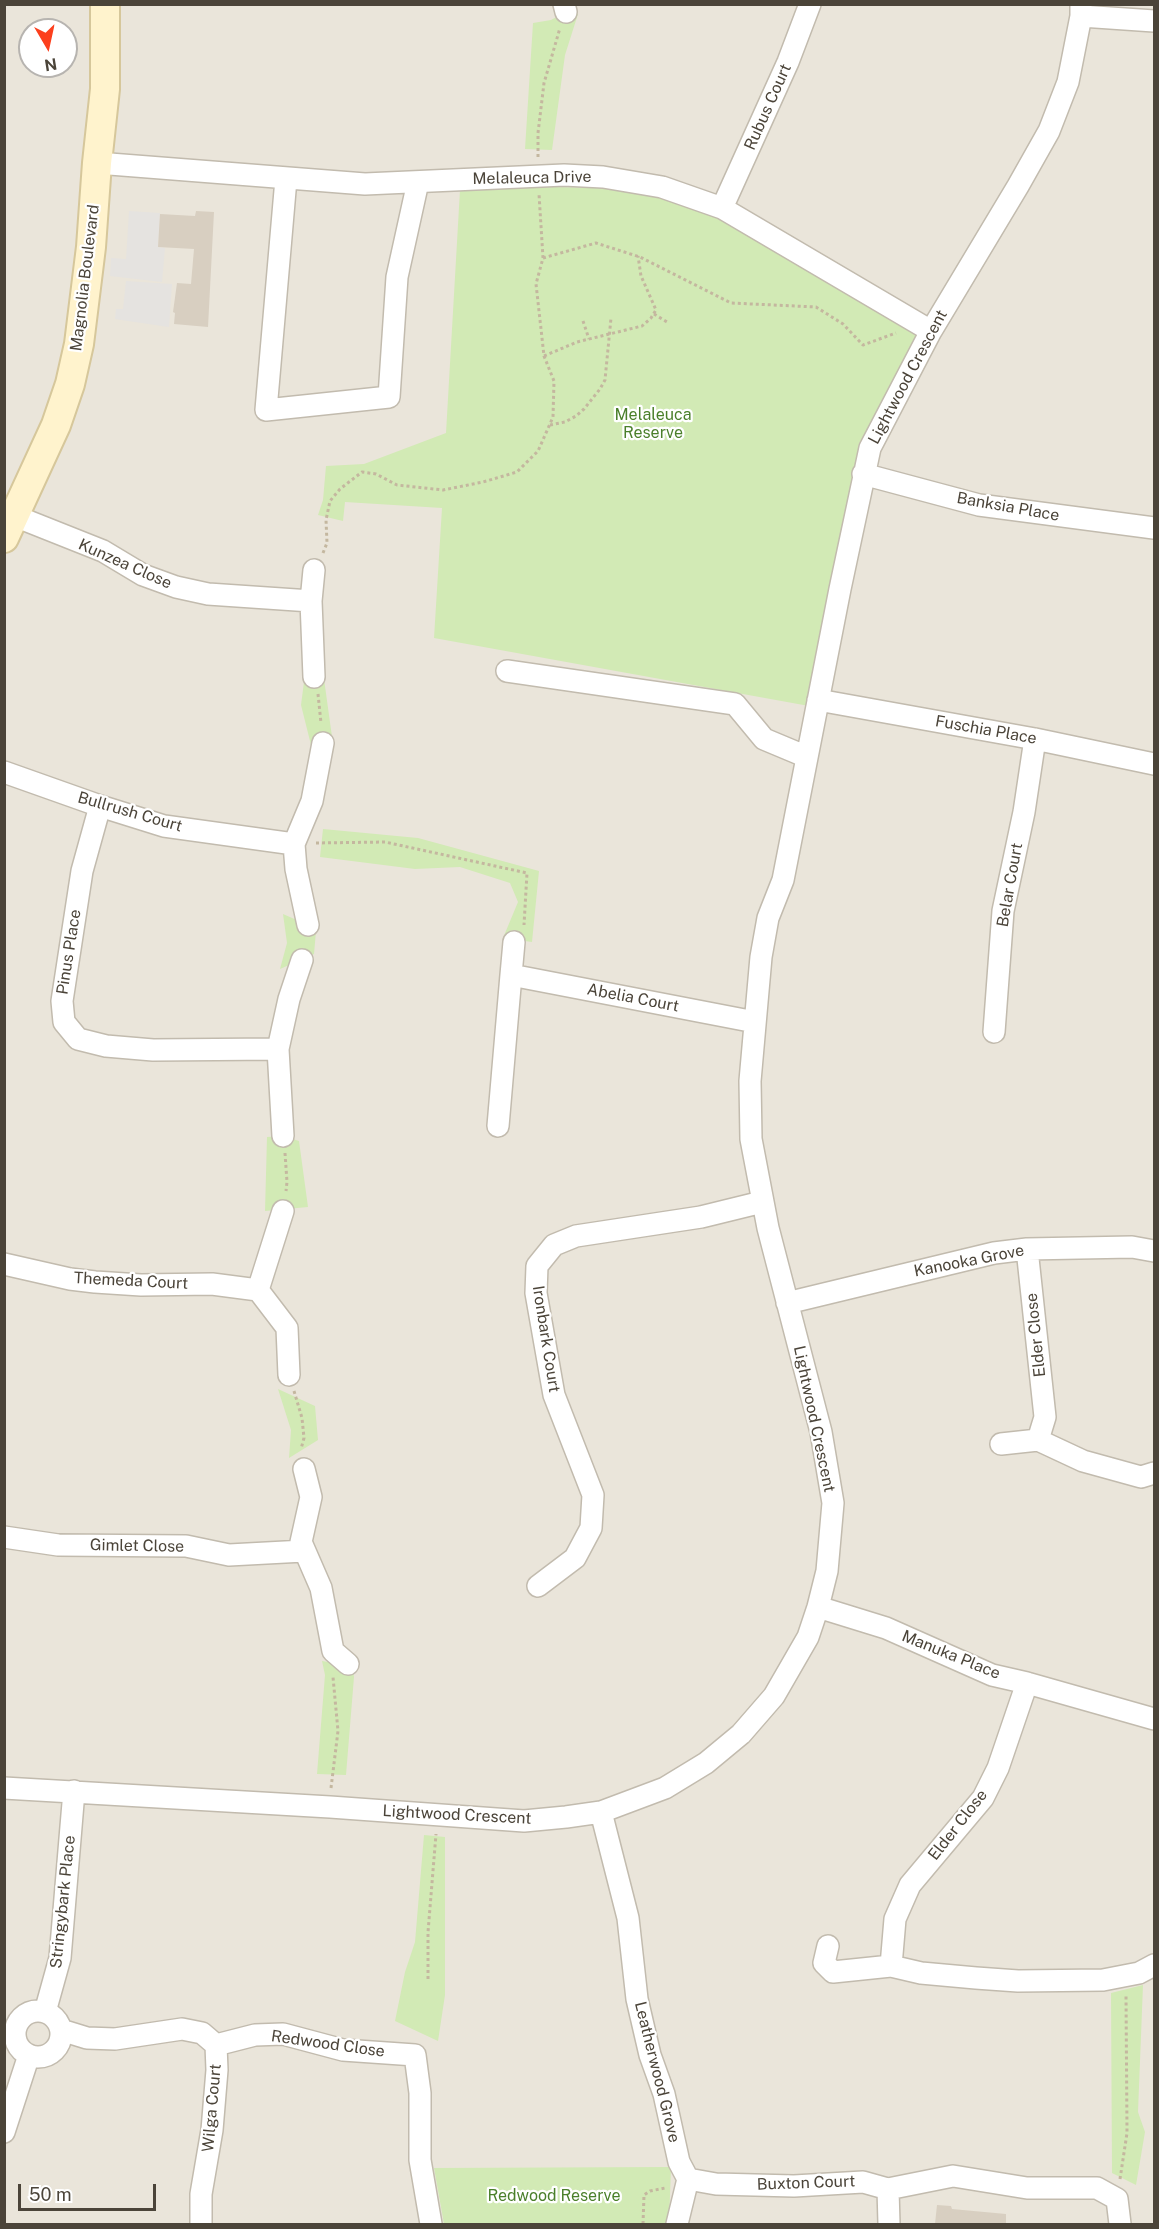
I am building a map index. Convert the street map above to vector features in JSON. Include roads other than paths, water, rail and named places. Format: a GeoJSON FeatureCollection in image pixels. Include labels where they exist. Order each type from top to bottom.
{"type":"FeatureCollection","features":[{"type":"Feature","properties":{"kind":"street","name":"Magnolia Boulevard"},"geometry":{"type":"LineString","coordinates":[[10,527],[56,425],[70,384],[79,344],[91,247],[105,89],[105,4]]}},
{"type":"Feature","properties":{"kind":"street","name":"Rubus Court"},"geometry":{"type":"LineString","coordinates":[[722,208],[788,62],[810,4]]}},
{"type":"Feature","properties":{"kind":"street"},"geometry":{"type":"LineString","coordinates":[[1081,10],[1155,21]]}},
{"type":"Feature","properties":{"kind":"street","name":"Lightwood Crescent"},"geometry":{"type":"LineString","coordinates":[[4,1788],[524,1821],[602,1812],[665,1788],[706,1762],[741,1734],[774,1696],[808,1636],[818,1607],[827,1571],[833,1503],[821,1432],[762,1202],[751,1139],[750,1081],[756,1015],[775,957],[782,920],[783,880],[870,448],[931,331],[1018,186],[1048,131],[1068,82],[1081,10]]}},
{"type":"Feature","properties":{"kind":"street","name":"Melaleuca Drive"},"geometry":{"type":"LineString","coordinates":[[97,163],[364,184],[564,175],[603,177],[662,187],[722,208],[931,331]]}},
{"type":"Feature","properties":{"kind":"street"},"geometry":{"type":"LineString","coordinates":[[286,179],[266,410],[389,396],[397,277],[418,182]]}},
{"type":"Feature","properties":{"kind":"street","name":"Banksia Place"},"geometry":{"type":"LineString","coordinates":[[864,474],[979,505],[1155,528]]}},
{"type":"Feature","properties":{"kind":"street","name":"Kunzea Close"},"geometry":{"type":"LineString","coordinates":[[10,527],[103,551],[143,575],[176,587],[208,594],[311,601]]}},
{"type":"Feature","properties":{"kind":"street"},"geometry":{"type":"LineString","coordinates":[[314,570],[311,601],[314,677]]}},
{"type":"Feature","properties":{"kind":"street"},"geometry":{"type":"LineString","coordinates":[[507,671],[735,704],[764,739],[807,757]]}},
{"type":"Feature","properties":{"kind":"street","name":"Fuschia Place"},"geometry":{"type":"LineString","coordinates":[[818,699],[1035,739],[1155,764]]}},
{"type":"Feature","properties":{"kind":"street","name":"Belar Court"},"geometry":{"type":"LineString","coordinates":[[994,1032],[1003,910],[1024,812],[1035,739]]}},
{"type":"Feature","properties":{"kind":"street"},"geometry":{"type":"LineString","coordinates":[[308,925],[296,869],[294,844],[312,801],[323,743]]}},
{"type":"Feature","properties":{"kind":"street","name":"Bullrush Court"},"geometry":{"type":"LineString","coordinates":[[4,772],[164,826],[294,844]]}},
{"type":"Feature","properties":{"kind":"street","name":"Pinus Place"},"geometry":{"type":"LineString","coordinates":[[100,806],[82,871],[62,1000],[64,1022],[78,1039],[106,1046],[153,1050],[278,1049]]}},
{"type":"Feature","properties":{"kind":"street"},"geometry":{"type":"LineString","coordinates":[[498,1126],[514,942]]}},
{"type":"Feature","properties":{"kind":"street"},"geometry":{"type":"LineString","coordinates":[[283,1136],[278,1049],[289,999],[302,960]]}},
{"type":"Feature","properties":{"kind":"street","name":"Abelia Court"},"geometry":{"type":"LineString","coordinates":[[511,975],[756,1015]]}},
{"type":"Feature","properties":{"kind":"street","name":"Ironbark Court"},"geometry":{"type":"LineString","coordinates":[[538,1587],[576,1558],[591,1528],[593,1495],[554,1395],[536,1293],[537,1266],[554,1245],[576,1236],[702,1217],[762,1202]]}},
{"type":"Feature","properties":{"kind":"street"},"geometry":{"type":"LineString","coordinates":[[283,1211],[258,1290],[287,1328],[290,1375]]}},
{"type":"Feature","properties":{"kind":"street","name":"Kanooka Grove"},"geometry":{"type":"LineString","coordinates":[[787,1303],[994,1253],[1027,1249],[1132,1247],[1155,1251]]}},
{"type":"Feature","properties":{"kind":"street","name":"Elder Close"},"geometry":{"type":"LineString","coordinates":[[1027,1249],[1045,1417],[1038,1440]]}},
{"type":"Feature","properties":{"kind":"street","name":"Themeda Court"},"geometry":{"type":"LineString","coordinates":[[4,1264],[70,1279],[95,1282],[141,1285],[212,1284],[258,1290]]}},
{"type":"Feature","properties":{"kind":"street"},"geometry":{"type":"LineString","coordinates":[[1001,1444],[1038,1440],[1083,1461],[1140,1477],[1155,1473]]}},
{"type":"Feature","properties":{"kind":"street"},"geometry":{"type":"LineString","coordinates":[[304,1468],[311,1497],[301,1542],[321,1588],[340,1658]]}},
{"type":"Feature","properties":{"kind":"street","name":"Gimlet Close"},"geometry":{"type":"LineString","coordinates":[[4,1537],[58,1545],[186,1546],[229,1555],[304,1551]]}},
{"type":"Feature","properties":{"kind":"street","name":"Manuka Place"},"geometry":{"type":"LineString","coordinates":[[818,1607],[886,1628],[992,1675],[1155,1719]]}},
{"type":"Feature","properties":{"kind":"street","name":"Elder Close"},"geometry":{"type":"LineString","coordinates":[[891,1966],[895,1919],[910,1885],[983,1798],[998,1768],[1027,1683]]}},
{"type":"Feature","properties":{"kind":"street","name":"Stringybark Place"},"geometry":{"type":"LineString","coordinates":[[45,2012],[60,1958],[74,1791]]}},
{"type":"Feature","properties":{"kind":"street","name":"Leatherwood Grove"},"geometry":{"type":"LineString","coordinates":[[602,1812],[628,1918],[638,1999],[650,2055],[664,2094],[680,2162],[688,2179]]}},
{"type":"Feature","properties":{"kind":"street"},"geometry":{"type":"LineString","coordinates":[[828,1946],[824,1963],[833,1972],[891,1966],[921,1973],[1018,1981],[1102,1980],[1139,1973],[1155,1965]]}},
{"type":"Feature","properties":{"kind":"street"},"geometry":{"type":"LineString","coordinates":[[30,2012],[45,2012],[58,2022],[60,2030],[58,2044],[53,2051],[38,2057],[29,2055],[17,2045],[10,2028],[23,2015],[30,2012]]}},
{"type":"Feature","properties":{"kind":"street","name":"Wilga Court"},"geometry":{"type":"LineString","coordinates":[[60,2030],[87,2038],[115,2039],[182,2029],[202,2032],[216,2045],[217,2070],[213,2120],[201,2194],[201,2224]]}},
{"type":"Feature","properties":{"kind":"street","name":"Redwood Close"},"geometry":{"type":"LineString","coordinates":[[216,2045],[255,2035],[283,2034],[343,2050],[414,2055],[420,2093],[420,2160],[431,2224]]}},
{"type":"Feature","properties":{"kind":"street"},"geometry":{"type":"LineString","coordinates":[[4,2132],[29,2055]]}},
{"type":"Feature","properties":{"kind":"street"},"geometry":{"type":"LineString","coordinates":[[889,2224],[888,2189],[952,2176],[1027,2188],[1097,2187],[1117,2199],[1120,2224]]}},
{"type":"Feature","properties":{"kind":"street"},"geometry":{"type":"LineString","coordinates":[[677,2224],[688,2179]]}},
{"type":"Feature","properties":{"kind":"street","name":"Buxton Court"},"geometry":{"type":"LineString","coordinates":[[688,2179],[716,2184],[794,2186],[863,2182],[888,2189]]}},
{"type":"Feature","properties":{"kind":"park label","name":"Melaleuca Reserve"},"geometry":{"type":"Point","coordinates":[653,424]}},
{"type":"Feature","properties":{"kind":"park label","name":"Redwood Reserve"},"geometry":{"type":"Point","coordinates":[554,2196]}}]}
